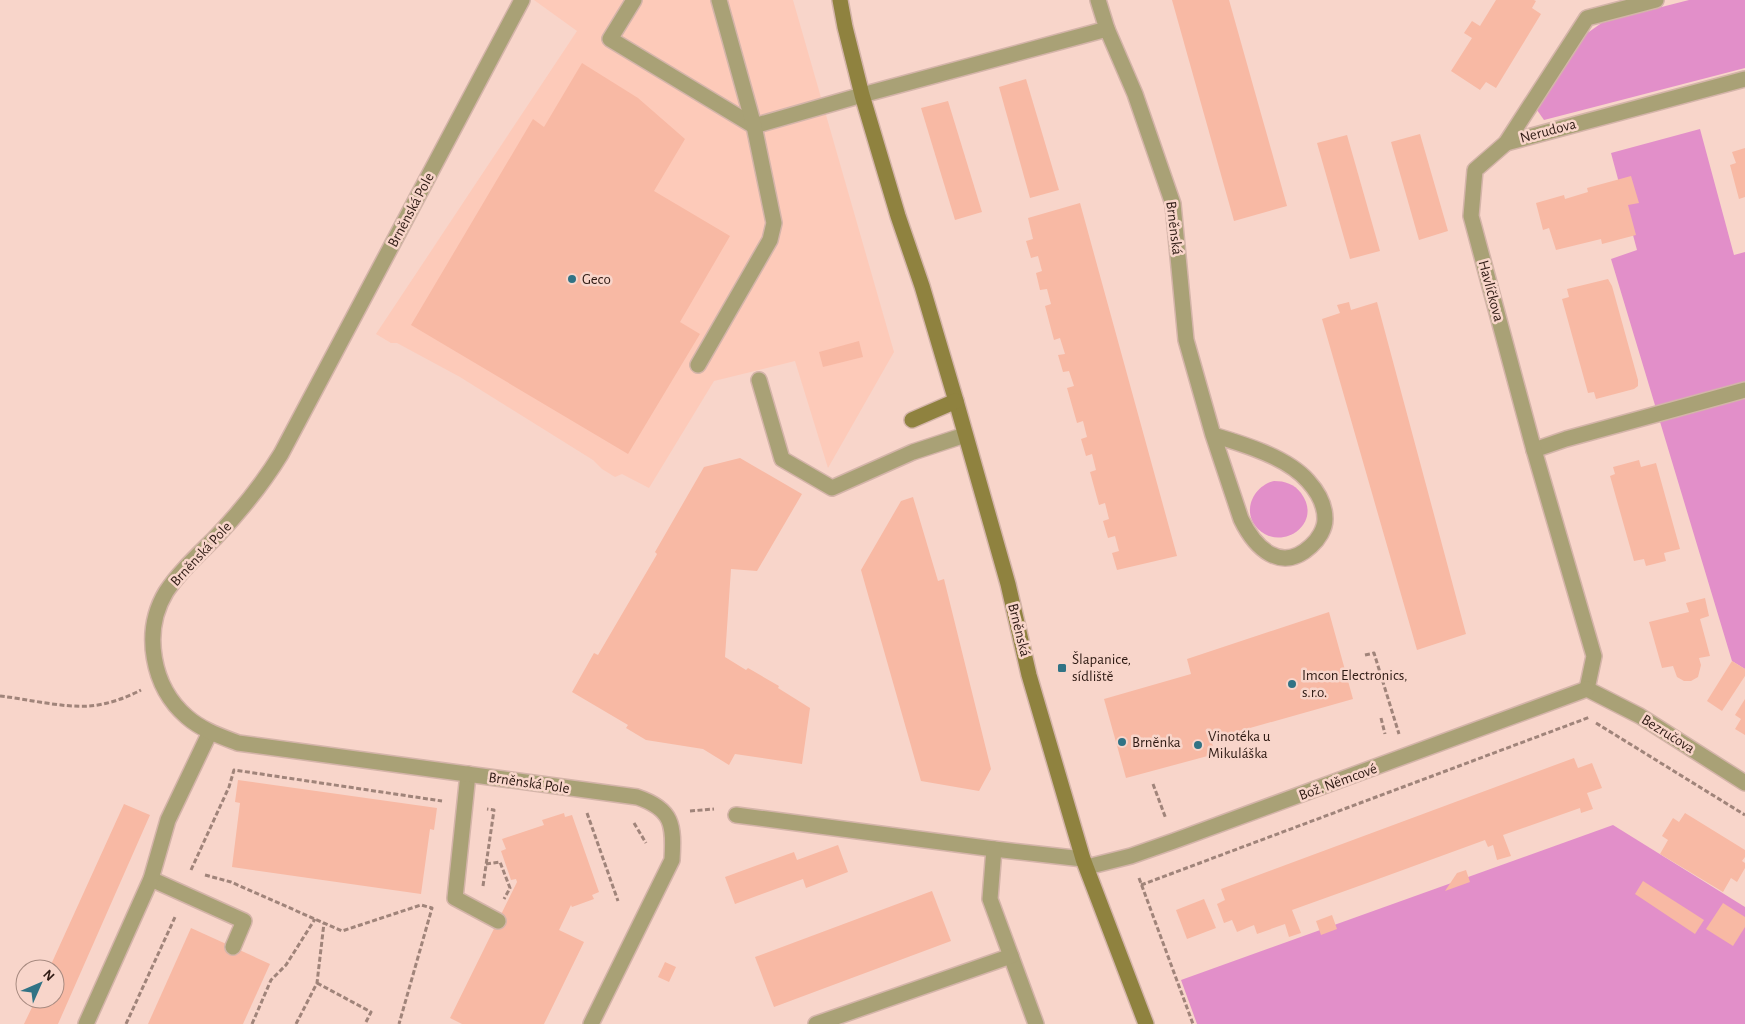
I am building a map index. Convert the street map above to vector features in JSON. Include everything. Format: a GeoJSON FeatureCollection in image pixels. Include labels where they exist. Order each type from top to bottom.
{"type":"FeatureCollection","features":[{"type":"Feature","properties":{"kind":"street","name":"Brněnská Pole"},"geometry":{"type":"LineString","coordinates":[[522,0],[281,454],[245,505],[166,592],[154,625],[154,660],[160,680],[171,699],[187,717],[210,732],[238,742],[637,797],[652,803],[664,813]]}},
{"type":"Feature","properties":{"kind":"street"},"geometry":{"type":"LineString","coordinates":[[634,0],[610,40],[754,126],[1107,29]]}},
{"type":"Feature","properties":{"kind":"street"},"geometry":{"type":"LineString","coordinates":[[698,364],[770,240],[774,223],[754,126],[719,0]]}},
{"type":"Feature","properties":{"kind":"street","name":"Brněnská"},"geometry":{"type":"LineString","coordinates":[[840,0],[844,27],[862,96],[956,401],[1008,584],[1029,675],[1085,863],[1146,1024]]}},
{"type":"Feature","properties":{"kind":"street","name":"Brněnská"},"geometry":{"type":"LineString","coordinates":[[1098,0],[1107,29],[1135,94],[1173,204],[1186,340],[1213,434],[1241,519],[1247,532],[1266,552],[1278,558],[1290,558],[1301,555],[1314,543],[1322,531],[1325,521],[1323,507],[1318,494],[1307,480],[1274,458],[1245,444],[1213,434]]}},
{"type":"Feature","properties":{"kind":"street","name":"Nerudova"},"geometry":{"type":"LineString","coordinates":[[1506,143],[1587,18],[1656,0]]}},
{"type":"Feature","properties":{"kind":"street","name":"Nerudova"},"geometry":{"type":"LineString","coordinates":[[1506,143],[1745,79]]}},
{"type":"Feature","properties":{"kind":"street","name":"Havlíčkova"},"geometry":{"type":"LineString","coordinates":[[1506,143],[1475,170],[1471,216],[1534,450],[1594,656],[1588,689]]}},
{"type":"Feature","properties":{"kind":"street"},"geometry":{"type":"LineString","coordinates":[[759,380],[782,459],[832,488],[913,452],[965,435]]}},
{"type":"Feature","properties":{"kind":"street"},"geometry":{"type":"LineString","coordinates":[[1534,450],[1566,439],[1745,390]]}},
{"type":"Feature","properties":{"kind":"street"},"geometry":{"type":"LineString","coordinates":[[912,420],[956,401]]}},
{"type":"Feature","properties":{"kind":"street","name":"Bož. Němcové"},"geometry":{"type":"LineString","coordinates":[[1085,863],[1131,856],[1588,689]]}},
{"type":"Feature","properties":{"kind":"street","name":"Bezručova"},"geometry":{"type":"LineString","coordinates":[[1588,689],[1640,716],[1745,783]]}},
{"type":"Feature","properties":{"kind":"street"},"geometry":{"type":"LineString","coordinates":[[86,1024],[157,882],[157,856],[168,820],[210,732]]}},
{"type":"Feature","properties":{"kind":"street"},"geometry":{"type":"LineString","coordinates":[[468,774],[455,898],[498,921]]}},
{"type":"Feature","properties":{"kind":"street"},"geometry":{"type":"LineString","coordinates":[[591,1024],[672,860],[674,832],[664,813]]}},
{"type":"Feature","properties":{"kind":"street"},"geometry":{"type":"LineString","coordinates":[[736,815],[1085,863]]}},
{"type":"Feature","properties":{"kind":"street"},"geometry":{"type":"LineString","coordinates":[[994,849],[990,899],[1036,1024]]}},
{"type":"Feature","properties":{"kind":"street"},"geometry":{"type":"LineString","coordinates":[[157,882],[244,921],[233,947]]}},
{"type":"Feature","properties":{"kind":"street"},"geometry":{"type":"LineString","coordinates":[[816,1024],[1011,956]]}},
{"type":"Feature","properties":{"kind":"path"},"geometry":{"type":"LineString","coordinates":[[1365,655],[1374,653],[1400,738]]}},
{"type":"Feature","properties":{"kind":"path"},"geometry":{"type":"LineString","coordinates":[[0,696],[70,706],[89,706],[112,702],[134,694],[160,680]]}},
{"type":"Feature","properties":{"kind":"path"},"geometry":{"type":"LineString","coordinates":[[1142,885],[1589,719],[1606,698]]}},
{"type":"Feature","properties":{"kind":"path"},"geometry":{"type":"LineString","coordinates":[[1381,718],[1385,734]]}},
{"type":"Feature","properties":{"kind":"path"},"geometry":{"type":"LineString","coordinates":[[1589,719],[1745,815]]}},
{"type":"Feature","properties":{"kind":"path"},"geometry":{"type":"LineString","coordinates":[[157,856],[193,871],[229,788],[234,770],[494,810]]}},
{"type":"Feature","properties":{"kind":"path"},"geometry":{"type":"LineString","coordinates":[[1153,784],[1174,841]]}},
{"type":"Feature","properties":{"kind":"path"},"geometry":{"type":"LineString","coordinates":[[484,891],[483,885],[495,804]]}},
{"type":"Feature","properties":{"kind":"path"},"geometry":{"type":"LineString","coordinates":[[664,813],[714,809],[736,815]]}},
{"type":"Feature","properties":{"kind":"path"},"geometry":{"type":"LineString","coordinates":[[586,810],[618,901]]}},
{"type":"Feature","properties":{"kind":"path"},"geometry":{"type":"LineString","coordinates":[[1131,856],[1193,1024]]}},
{"type":"Feature","properties":{"kind":"path"},"geometry":{"type":"LineString","coordinates":[[486,864],[500,862],[510,888],[501,904]]}},
{"type":"Feature","properties":{"kind":"path"},"geometry":{"type":"LineString","coordinates":[[204,874],[231,882],[342,931],[421,905],[432,908],[400,1024]]}},
{"type":"Feature","properties":{"kind":"path"},"geometry":{"type":"LineString","coordinates":[[126,1024],[176,914],[154,903],[157,882]]}},
{"type":"Feature","properties":{"kind":"path"},"geometry":{"type":"LineString","coordinates":[[252,1024],[271,980],[286,964],[315,919]]}},
{"type":"Feature","properties":{"kind":"path"},"geometry":{"type":"LineString","coordinates":[[296,1024],[317,983],[324,924]]}},
{"type":"Feature","properties":{"kind":"path"},"geometry":{"type":"LineString","coordinates":[[317,983],[371,1012],[365,1024]]}},
{"type":"Feature","properties":{"kind":"shaded area"},"geometry":{"type":"Polygon","coordinates":[[[534,0],[793,0],[894,352],[828,468],[795,361],[714,381],[649,488],[622,474],[615,477],[602,469],[593,460],[460,377],[397,343],[391,343],[376,334],[577,31],[534,0]]]}},
{"type":"Feature","properties":{"kind":"shaded area"},"geometry":{"type":"Polygon","coordinates":[[[1689,0],[1745,0],[1745,68],[1544,120],[1537,110],[1586,34],[1603,22],[1689,0]]]}},
{"type":"Feature","properties":{"kind":"shaded area"},"geometry":{"type":"Polygon","coordinates":[[[1700,129],[1734,255],[1745,252],[1745,669],[1732,661],[1611,259],[1637,250],[1611,153],[1700,129]]]}},
{"type":"Feature","properties":{"kind":"shaded area"},"geometry":{"type":"Polygon","coordinates":[[[1274,481],[1286,482],[1295,487],[1307,504],[1307,515],[1304,524],[1288,536],[1267,535],[1258,529],[1250,515],[1250,508],[1255,494],[1260,488],[1274,481]]]}},
{"type":"Feature","properties":{"kind":"shaded area"},"geometry":{"type":"Polygon","coordinates":[[[1613,825],[1745,907],[1745,1024],[1197,1024],[1181,980],[1613,825]]]}},
{"type":"Feature","properties":{"kind":"building"},"geometry":{"type":"Polygon","coordinates":[[[1172,0],[1229,0],[1287,206],[1234,221],[1172,0]]]}},
{"type":"Feature","properties":{"kind":"building"},"geometry":{"type":"Polygon","coordinates":[[[1496,0],[1534,0],[1536,1],[1532,8],[1541,14],[1496,88],[1486,82],[1480,90],[1451,71],[1472,38],[1464,33],[1472,21],[1480,26],[1496,0]]]}},
{"type":"Feature","properties":{"kind":"building","name":"Geco"},"geometry":{"type":"Polygon","coordinates":[[[582,63],[638,98],[685,139],[654,191],[730,236],[680,322],[700,334],[628,454],[411,325],[533,119],[544,127],[582,63]]]}},
{"type":"Feature","properties":{"kind":"building"},"geometry":{"type":"Polygon","coordinates":[[[1026,79],[1059,190],[1030,198],[999,87],[1026,79]]]}},
{"type":"Feature","properties":{"kind":"building"},"geometry":{"type":"Polygon","coordinates":[[[948,101],[982,212],[955,220],[921,108],[948,101]]]}},
{"type":"Feature","properties":{"kind":"building"},"geometry":{"type":"Polygon","coordinates":[[[1420,134],[1448,231],[1419,240],[1391,142],[1420,134]]]}},
{"type":"Feature","properties":{"kind":"building"},"geometry":{"type":"Polygon","coordinates":[[[1347,135],[1380,251],[1350,259],[1317,143],[1347,135]]]}},
{"type":"Feature","properties":{"kind":"building"},"geometry":{"type":"Polygon","coordinates":[[[1745,148],[1745,197],[1739,199],[1730,165],[1736,163],[1732,152],[1745,148]]]}},
{"type":"Feature","properties":{"kind":"building"},"geometry":{"type":"Polygon","coordinates":[[[1631,176],[1639,203],[1628,205],[1636,235],[1602,244],[1601,239],[1556,250],[1549,228],[1543,230],[1536,203],[1564,195],[1565,199],[1588,192],[1587,188],[1631,176]]]}},
{"type":"Feature","properties":{"kind":"building"},"geometry":{"type":"Polygon","coordinates":[[[1080,203],[1177,556],[1117,570],[1112,553],[1119,551],[1115,536],[1108,538],[1103,521],[1109,519],[1105,503],[1099,505],[1090,472],[1096,470],[1092,454],[1086,456],[1081,439],[1087,437],[1083,421],[1077,423],[1067,388],[1074,386],[1069,371],[1063,372],[1058,355],[1065,354],[1060,338],[1054,340],[1045,306],[1051,304],[1047,289],[1040,290],[1036,273],[1042,271],[1038,256],[1031,258],[1026,241],[1033,239],[1028,218],[1080,203]]]}},
{"type":"Feature","properties":{"kind":"building"},"geometry":{"type":"Polygon","coordinates":[[[1608,279],[1612,286],[1638,380],[1638,386],[1634,389],[1596,399],[1594,392],[1588,393],[1562,299],[1569,297],[1567,289],[1608,279]]]}},
{"type":"Feature","properties":{"kind":"building"},"geometry":{"type":"Polygon","coordinates":[[[1349,302],[1351,310],[1377,302],[1466,634],[1417,650],[1322,319],[1340,313],[1337,305],[1349,302]]]}},
{"type":"Feature","properties":{"kind":"building"},"geometry":{"type":"Polygon","coordinates":[[[859,341],[863,357],[823,367],[819,352],[859,341]]]}},
{"type":"Feature","properties":{"kind":"building"},"geometry":{"type":"Polygon","coordinates":[[[740,458],[802,494],[757,571],[731,569],[725,657],[746,670],[748,668],[779,686],[778,688],[810,708],[802,764],[735,754],[729,765],[703,749],[646,740],[626,728],[628,725],[572,692],[594,653],[598,655],[656,556],[655,552],[704,467],[740,458]]]}},
{"type":"Feature","properties":{"kind":"building"},"geometry":{"type":"Polygon","coordinates":[[[1639,460],[1641,467],[1656,463],[1680,549],[1664,553],[1666,561],[1646,566],[1644,559],[1634,561],[1610,476],[1615,474],[1613,467],[1639,460]]]}},
{"type":"Feature","properties":{"kind":"building"},"geometry":{"type":"Polygon","coordinates":[[[913,497],[938,581],[944,579],[991,769],[979,791],[921,781],[861,570],[901,501],[913,497]]]}},
{"type":"Feature","properties":{"kind":"building"},"geometry":{"type":"Polygon","coordinates":[[[1705,598],[1709,616],[1700,619],[1710,656],[1699,658],[1701,665],[1698,677],[1691,681],[1684,681],[1677,677],[1673,666],[1662,668],[1649,622],[1689,612],[1686,603],[1705,598]]]}},
{"type":"Feature","properties":{"kind":"building"},"geometry":{"type":"Polygon","coordinates":[[[1329,612],[1353,699],[1211,739],[1215,754],[1126,778],[1104,699],[1191,674],[1187,659],[1329,612]]]}},
{"type":"Feature","properties":{"kind":"building"},"geometry":{"type":"Polygon","coordinates":[[[1732,661],[1745,669],[1745,676],[1722,711],[1707,701],[1732,661]]]}},
{"type":"Feature","properties":{"kind":"building"},"geometry":{"type":"Polygon","coordinates":[[[1745,699],[1745,735],[1735,729],[1741,719],[1735,715],[1745,699]]]}},
{"type":"Feature","properties":{"kind":"building"},"geometry":{"type":"Polygon","coordinates":[[[1574,758],[1578,768],[1592,763],[1602,788],[1587,793],[1593,809],[1581,813],[1580,808],[1503,835],[1511,856],[1497,860],[1493,845],[1488,847],[1485,840],[1292,910],[1301,933],[1289,937],[1285,924],[1257,934],[1254,925],[1237,932],[1232,920],[1224,923],[1217,904],[1225,900],[1221,889],[1574,758]]]}},
{"type":"Feature","properties":{"kind":"building"},"geometry":{"type":"Polygon","coordinates":[[[238,780],[437,808],[434,830],[430,829],[421,894],[232,867],[240,803],[235,802],[238,780]]]}},
{"type":"Feature","properties":{"kind":"building"},"geometry":{"type":"Polygon","coordinates":[[[124,804],[150,815],[65,1008],[65,959],[54,959],[124,804]]]}},
{"type":"Feature","properties":{"kind":"building"},"geometry":{"type":"Polygon","coordinates":[[[564,813],[565,817],[572,815],[599,892],[592,895],[594,899],[572,907],[571,905],[559,930],[584,942],[544,1024],[462,1024],[450,1018],[517,882],[516,879],[511,880],[501,851],[506,849],[502,839],[544,825],[542,820],[564,813]]]}},
{"type":"Feature","properties":{"kind":"building"},"geometry":{"type":"Polygon","coordinates":[[[1685,813],[1745,850],[1745,857],[1742,861],[1745,863],[1745,868],[1737,882],[1731,878],[1723,892],[1660,854],[1668,840],[1662,836],[1673,818],[1679,822],[1685,813]]]}},
{"type":"Feature","properties":{"kind":"building"},"geometry":{"type":"Polygon","coordinates":[[[838,845],[848,872],[806,888],[803,879],[735,904],[725,877],[794,852],[797,860],[838,845]]]}},
{"type":"Feature","properties":{"kind":"building"},"geometry":{"type":"Polygon","coordinates":[[[1466,870],[1470,882],[1445,891],[1457,873],[1466,870]]]}},
{"type":"Feature","properties":{"kind":"building"},"geometry":{"type":"Polygon","coordinates":[[[1643,881],[1704,920],[1695,934],[1635,894],[1643,881]]]}},
{"type":"Feature","properties":{"kind":"building"},"geometry":{"type":"Polygon","coordinates":[[[932,891],[951,941],[774,1007],[755,957],[932,891]]]}},
{"type":"Feature","properties":{"kind":"building"},"geometry":{"type":"Polygon","coordinates":[[[1204,899],[1216,928],[1187,939],[1176,910],[1204,899]]]}},
{"type":"Feature","properties":{"kind":"building"},"geometry":{"type":"Polygon","coordinates":[[[1723,903],[1745,917],[1745,927],[1733,946],[1706,929],[1723,903]]]}},
{"type":"Feature","properties":{"kind":"building"},"geometry":{"type":"Polygon","coordinates":[[[1332,915],[1337,929],[1321,935],[1316,921],[1332,915]]]}},
{"type":"Feature","properties":{"kind":"building"},"geometry":{"type":"Polygon","coordinates":[[[191,928],[270,964],[243,1024],[148,1024],[191,928]]]}},
{"type":"Feature","properties":{"kind":"building"},"geometry":{"type":"Polygon","coordinates":[[[665,962],[676,967],[669,982],[658,977],[665,962]]]}},
{"type":"Feature","properties":{"kind":"building"},"geometry":{"type":"Polygon","coordinates":[[[31,1009],[65,1009],[58,1024],[24,1024],[31,1009]]]}},
{"type":"Feature","properties":{"kind":"place","name":"Geco"},"geometry":{"type":"Point","coordinates":[572,279]}},
{"type":"Feature","properties":{"kind":"place","name":"Šlapanice, sídliště"},"geometry":{"type":"Point","coordinates":[1062,668]}},
{"type":"Feature","properties":{"kind":"place","name":"Imcon Electronics, s.r.o."},"geometry":{"type":"Point","coordinates":[1292,684]}},
{"type":"Feature","properties":{"kind":"place","name":"Brněnka"},"geometry":{"type":"Point","coordinates":[1122,742]}},
{"type":"Feature","properties":{"kind":"place","name":"Vinotéka u Mikuláška"},"geometry":{"type":"Point","coordinates":[1198,745]}}]}
